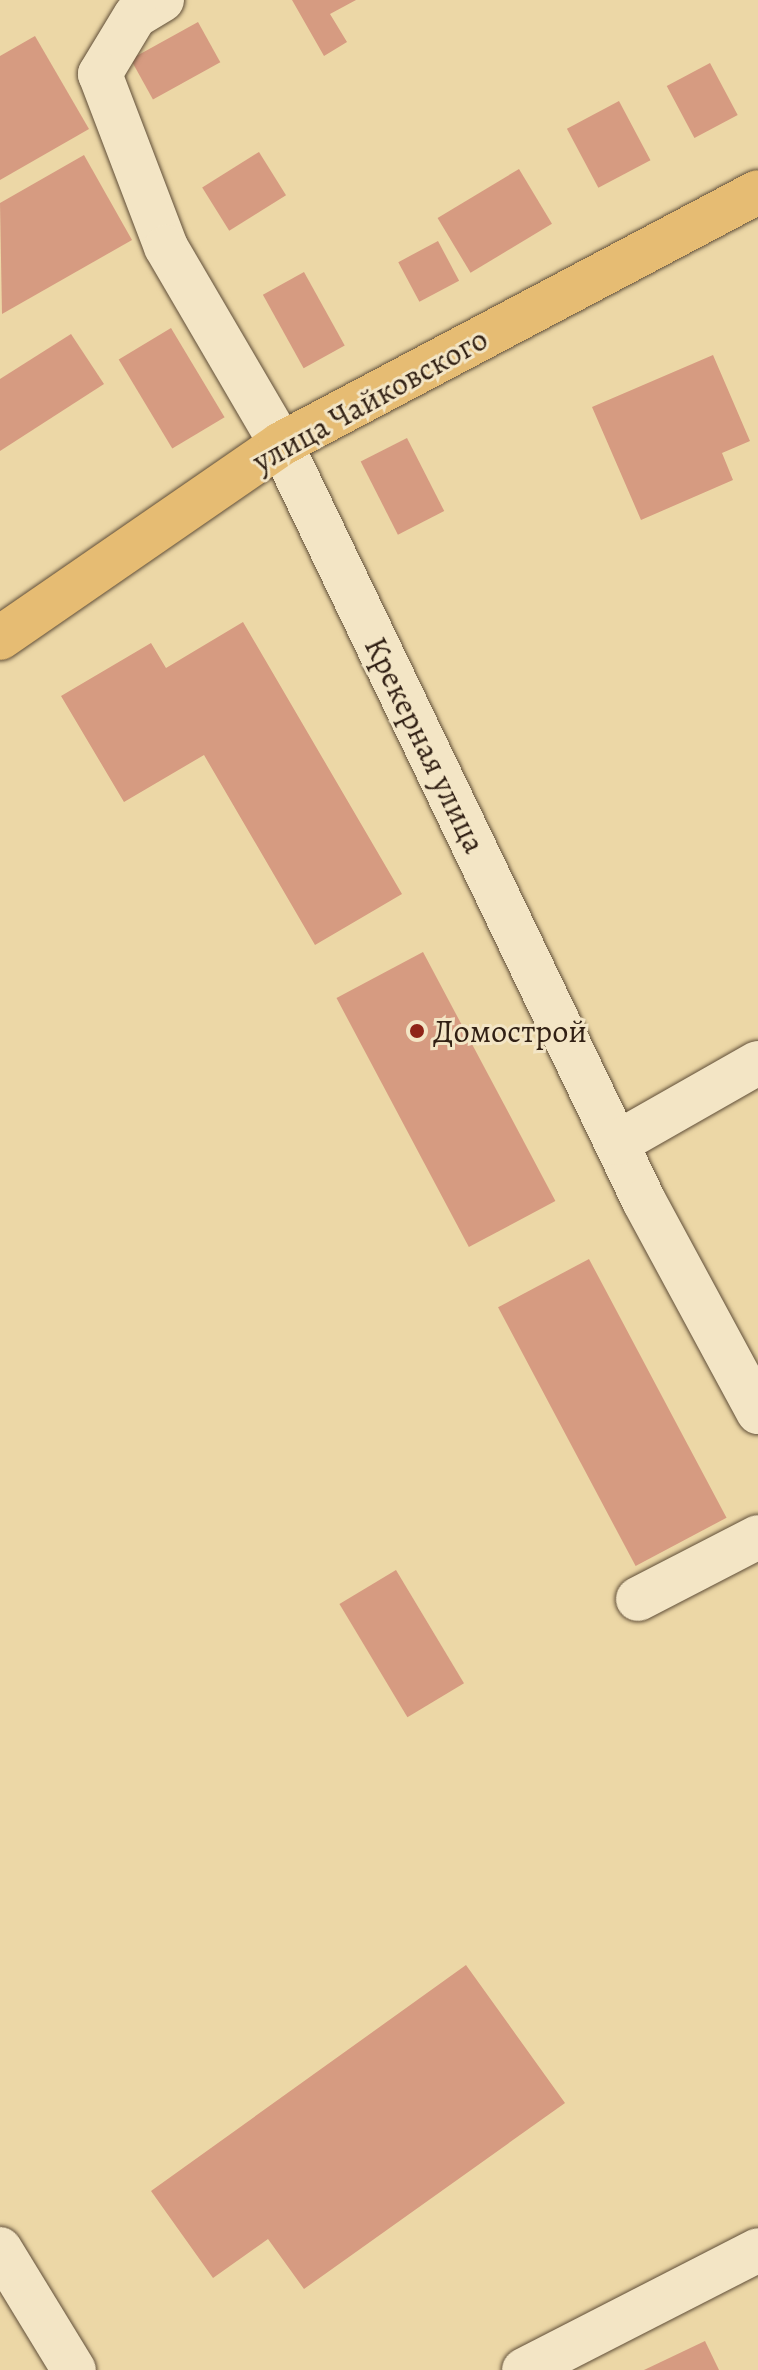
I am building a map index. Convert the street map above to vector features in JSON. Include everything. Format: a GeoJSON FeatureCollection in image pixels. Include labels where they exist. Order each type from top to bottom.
{"type":"FeatureCollection","features":[{"type":"Feature","properties":{"kind":"main road","name":"улица Чайковского"},"geometry":{"type":"LineString","coordinates":[[0,638],[281,444],[758,192]]}},
{"type":"Feature","properties":{"kind":"street","name":"Крекерная улица"},"geometry":{"type":"LineString","coordinates":[[162,0],[135,16],[100,74],[166,247],[281,444],[617,1143],[758,1412]]}},
{"type":"Feature","properties":{"kind":"street"},"geometry":{"type":"LineString","coordinates":[[617,1143],[758,1063]]}},
{"type":"Feature","properties":{"kind":"street"},"geometry":{"type":"LineString","coordinates":[[638,1599],[758,1537]]}},
{"type":"Feature","properties":{"kind":"street"},"geometry":{"type":"LineString","coordinates":[[0,2249],[74,2370]]}},
{"type":"Feature","properties":{"kind":"street"},"geometry":{"type":"LineString","coordinates":[[524,2370],[758,2250]]}},
{"type":"Feature","properties":{"kind":"building"},"geometry":{"type":"Polygon","coordinates":[[[292,0],[356,0],[330,14],[347,42],[324,56],[292,0]]]}},
{"type":"Feature","properties":{"kind":"building"},"geometry":{"type":"Polygon","coordinates":[[[198,22],[220,62],[153,100],[131,59],[198,22]]]}},
{"type":"Feature","properties":{"kind":"building"},"geometry":{"type":"Polygon","coordinates":[[[35,36],[89,129],[0,180],[0,56],[35,36]]]}},
{"type":"Feature","properties":{"kind":"building"},"geometry":{"type":"Polygon","coordinates":[[[710,63],[738,115],[694,138],[667,86],[710,63]]]}},
{"type":"Feature","properties":{"kind":"building"},"geometry":{"type":"Polygon","coordinates":[[[619,101],[650,160],[598,188],[567,129],[619,101]]]}},
{"type":"Feature","properties":{"kind":"building"},"geometry":{"type":"Polygon","coordinates":[[[259,152],[286,195],[229,231],[202,188],[259,152]]]}},
{"type":"Feature","properties":{"kind":"building"},"geometry":{"type":"Polygon","coordinates":[[[84,155],[132,240],[2,314],[0,203],[84,155]]]}},
{"type":"Feature","properties":{"kind":"building"},"geometry":{"type":"Polygon","coordinates":[[[519,169],[552,224],[471,273],[438,218],[519,169]]]}},
{"type":"Feature","properties":{"kind":"building"},"geometry":{"type":"Polygon","coordinates":[[[438,241],[459,281],[419,302],[398,262],[438,241]]]}},
{"type":"Feature","properties":{"kind":"building"},"geometry":{"type":"Polygon","coordinates":[[[304,272],[345,345],[304,368],[263,295],[304,272]]]}},
{"type":"Feature","properties":{"kind":"building"},"geometry":{"type":"Polygon","coordinates":[[[171,328],[225,417],[172,449],[119,359],[171,328]]]}},
{"type":"Feature","properties":{"kind":"building"},"geometry":{"type":"Polygon","coordinates":[[[71,334],[104,384],[0,451],[0,379],[71,334]]]}},
{"type":"Feature","properties":{"kind":"building"},"geometry":{"type":"Polygon","coordinates":[[[713,355],[750,441],[722,453],[733,480],[641,520],[592,407],[713,355]]]}},
{"type":"Feature","properties":{"kind":"building"},"geometry":{"type":"Polygon","coordinates":[[[407,438],[444,511],[398,535],[361,462],[407,438]]]}},
{"type":"Feature","properties":{"kind":"building"},"geometry":{"type":"Polygon","coordinates":[[[243,622],[402,894],[315,945],[204,755],[124,802],[61,696],[151,643],[166,668],[243,622]]]}},
{"type":"Feature","properties":{"kind":"building"},"geometry":{"type":"Polygon","coordinates":[[[423,952],[555,1201],[469,1247],[336,998],[423,952]]]}},
{"type":"Feature","properties":{"kind":"building"},"geometry":{"type":"Polygon","coordinates":[[[589,1259],[727,1518],[636,1566],[498,1307],[589,1259]]]}},
{"type":"Feature","properties":{"kind":"building"},"geometry":{"type":"Polygon","coordinates":[[[396,1570],[464,1683],[407,1717],[339,1604],[396,1570]]]}},
{"type":"Feature","properties":{"kind":"building"},"geometry":{"type":"Polygon","coordinates":[[[466,1965],[565,2103],[304,2289],[268,2239],[213,2278],[151,2191],[466,1965]]]}},
{"type":"Feature","properties":{"kind":"building"},"geometry":{"type":"Polygon","coordinates":[[[705,2341],[719,2370],[644,2370],[705,2341]]]}},
{"type":"Feature","properties":{"kind":"place","name":"Домострой"},"geometry":{"type":"Point","coordinates":[417,1031]}}]}
